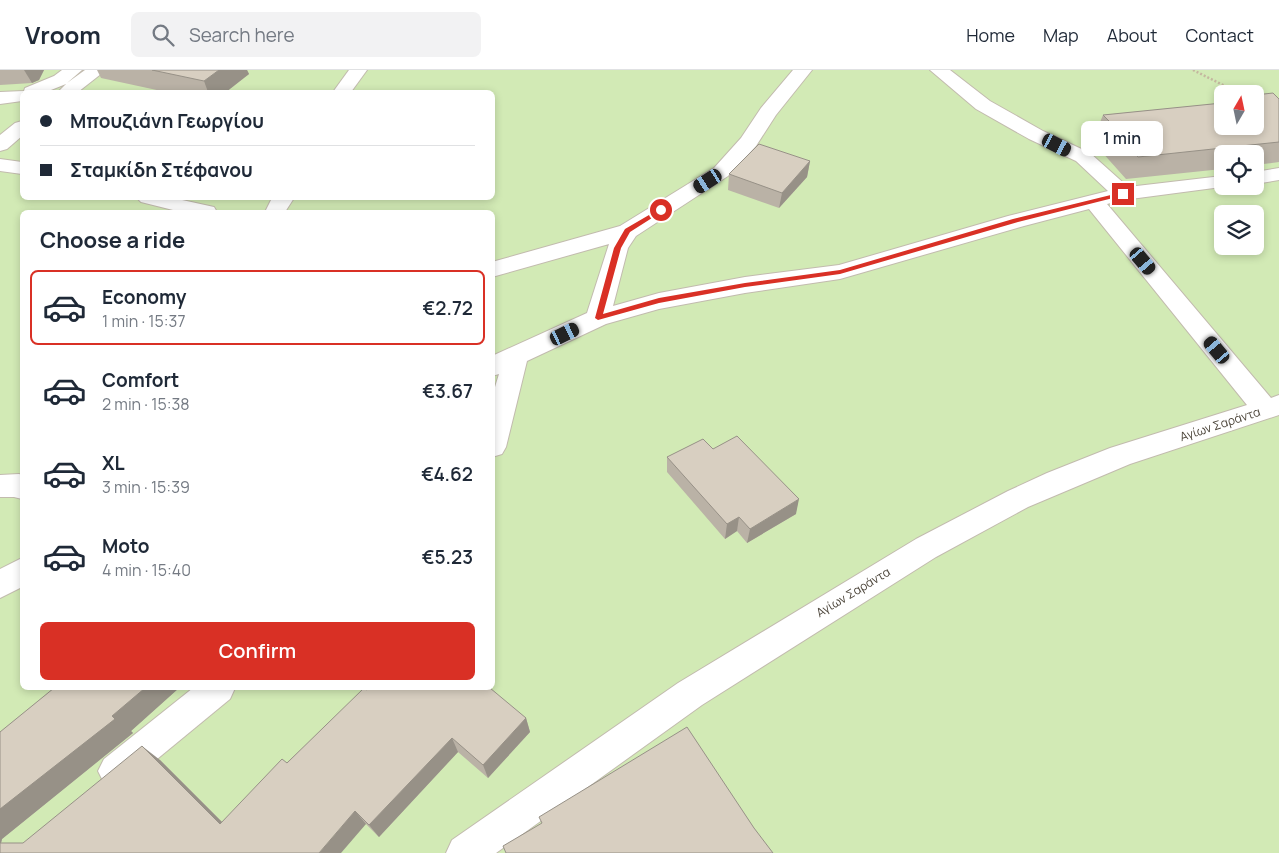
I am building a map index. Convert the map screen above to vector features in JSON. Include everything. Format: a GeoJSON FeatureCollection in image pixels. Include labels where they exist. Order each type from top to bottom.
{"type":"FeatureCollection","features":[{"type":"Feature","properties":{"kind":"street"},"geometry":{"type":"LineString","coordinates":[[37,90],[60,80],[73,70]]}},
{"type":"Feature","properties":{"kind":"street"},"geometry":{"type":"LineString","coordinates":[[75,90],[97,70]]}},
{"type":"Feature","properties":{"kind":"street"},"geometry":{"type":"LineString","coordinates":[[343,90],[358,70]]}},
{"type":"Feature","properties":{"kind":"street"},"geometry":{"type":"LineString","coordinates":[[495,269],[628,231],[721,172],[749,142],[768,112],[803,70]]}},
{"type":"Feature","properties":{"kind":"street"},"geometry":{"type":"LineString","coordinates":[[939,70],[983,105],[1036,135],[1083,157],[1123,194]]}},
{"type":"Feature","properties":{"kind":"street"},"geometry":{"type":"LineString","coordinates":[[0,98],[20,96]]}},
{"type":"Feature","properties":{"kind":"street"},"geometry":{"type":"LineString","coordinates":[[0,145],[20,129]]}},
{"type":"Feature","properties":{"kind":"street"},"geometry":{"type":"LineString","coordinates":[[0,166],[20,168]]}},
{"type":"Feature","properties":{"kind":"street"},"geometry":{"type":"LineString","coordinates":[[1264,176],[1279,174]]}},
{"type":"Feature","properties":{"kind":"street"},"geometry":{"type":"LineString","coordinates":[[495,366],[598,318],[659,301],[745,285],[840,272],[1016,220],[1123,194],[1214,183]]}},
{"type":"Feature","properties":{"kind":"street"},"geometry":{"type":"LineString","coordinates":[[156,200],[198,210]]}},
{"type":"Feature","properties":{"kind":"street"},"geometry":{"type":"LineString","coordinates":[[1094,202],[1272,407]]}},
{"type":"Feature","properties":{"kind":"street"},"geometry":{"type":"LineString","coordinates":[[598,318],[617,248],[628,231]]}},
{"type":"Feature","properties":{"kind":"street"},"geometry":{"type":"LineString","coordinates":[[495,436],[516,357]]}},
{"type":"Feature","properties":{"kind":"street","name":"Αγίων Σαράντα"},"geometry":{"type":"LineString","coordinates":[[465,853],[690,694],[926,548],[1018,499],[1120,456],[1272,407]]}},
{"type":"Feature","properties":{"kind":"street"},"geometry":{"type":"LineString","coordinates":[[0,486],[20,486]]}},
{"type":"Feature","properties":{"kind":"street"},"geometry":{"type":"LineString","coordinates":[[0,585],[20,572]]}},
{"type":"Feature","properties":{"kind":"street"},"geometry":{"type":"LineString","coordinates":[[91,792],[216,690]]}},
{"type":"Feature","properties":{"kind":"path"},"geometry":{"type":"LineString","coordinates":[[1193,70],[1223,85]]}},
{"type":"Feature","properties":{"kind":"green space"},"geometry":{"type":"Polygon","coordinates":[[[0,70],[1279,70],[1279,853],[0,853],[0,70]]]}},
{"type":"Feature","properties":{"kind":"building"},"geometry":{"type":"Polygon","coordinates":[[[152,70],[219,70],[204,81],[152,70]]]}},
{"type":"Feature","properties":{"kind":"building"},"geometry":{"type":"Polygon","coordinates":[[[1273,93],[1279,99],[1279,142],[1251,145],[1214,145],[1214,149],[1138,157],[1111,129],[1116,128],[1103,115],[1214,104],[1214,135],[1264,135],[1264,94],[1273,93]]]}},
{"type":"Feature","properties":{"kind":"building"},"geometry":{"type":"Polygon","coordinates":[[[759,144],[810,161],[782,193],[729,174],[759,144]]]}},
{"type":"Feature","properties":{"kind":"building"},"geometry":{"type":"Polygon","coordinates":[[[737,436],[799,499],[750,529],[739,517],[727,524],[667,457],[703,439],[713,449],[737,436]]]}},
{"type":"Feature","properties":{"kind":"building"},"geometry":{"type":"Polygon","coordinates":[[[52,690],[143,690],[112,716],[115,719],[0,809],[0,732],[52,690]]]}},
{"type":"Feature","properties":{"kind":"building"},"geometry":{"type":"Polygon","coordinates":[[[362,690],[492,690],[526,718],[483,765],[452,738],[369,825],[355,811],[319,853],[0,853],[0,843],[23,843],[142,746],[220,824],[282,759],[287,763],[362,690]]]}},
{"type":"Feature","properties":{"kind":"building"},"geometry":{"type":"Polygon","coordinates":[[[687,727],[754,828],[773,853],[506,853],[503,846],[542,823],[539,817],[687,727]]]}},
{"type":"Feature","properties":{"kind":"route"},"geometry":{"type":"LineString","coordinates":[[661,210],[628,231],[617,248],[598,318],[659,301],[745,285],[840,272],[1016,220],[1123,194]]}}]}
